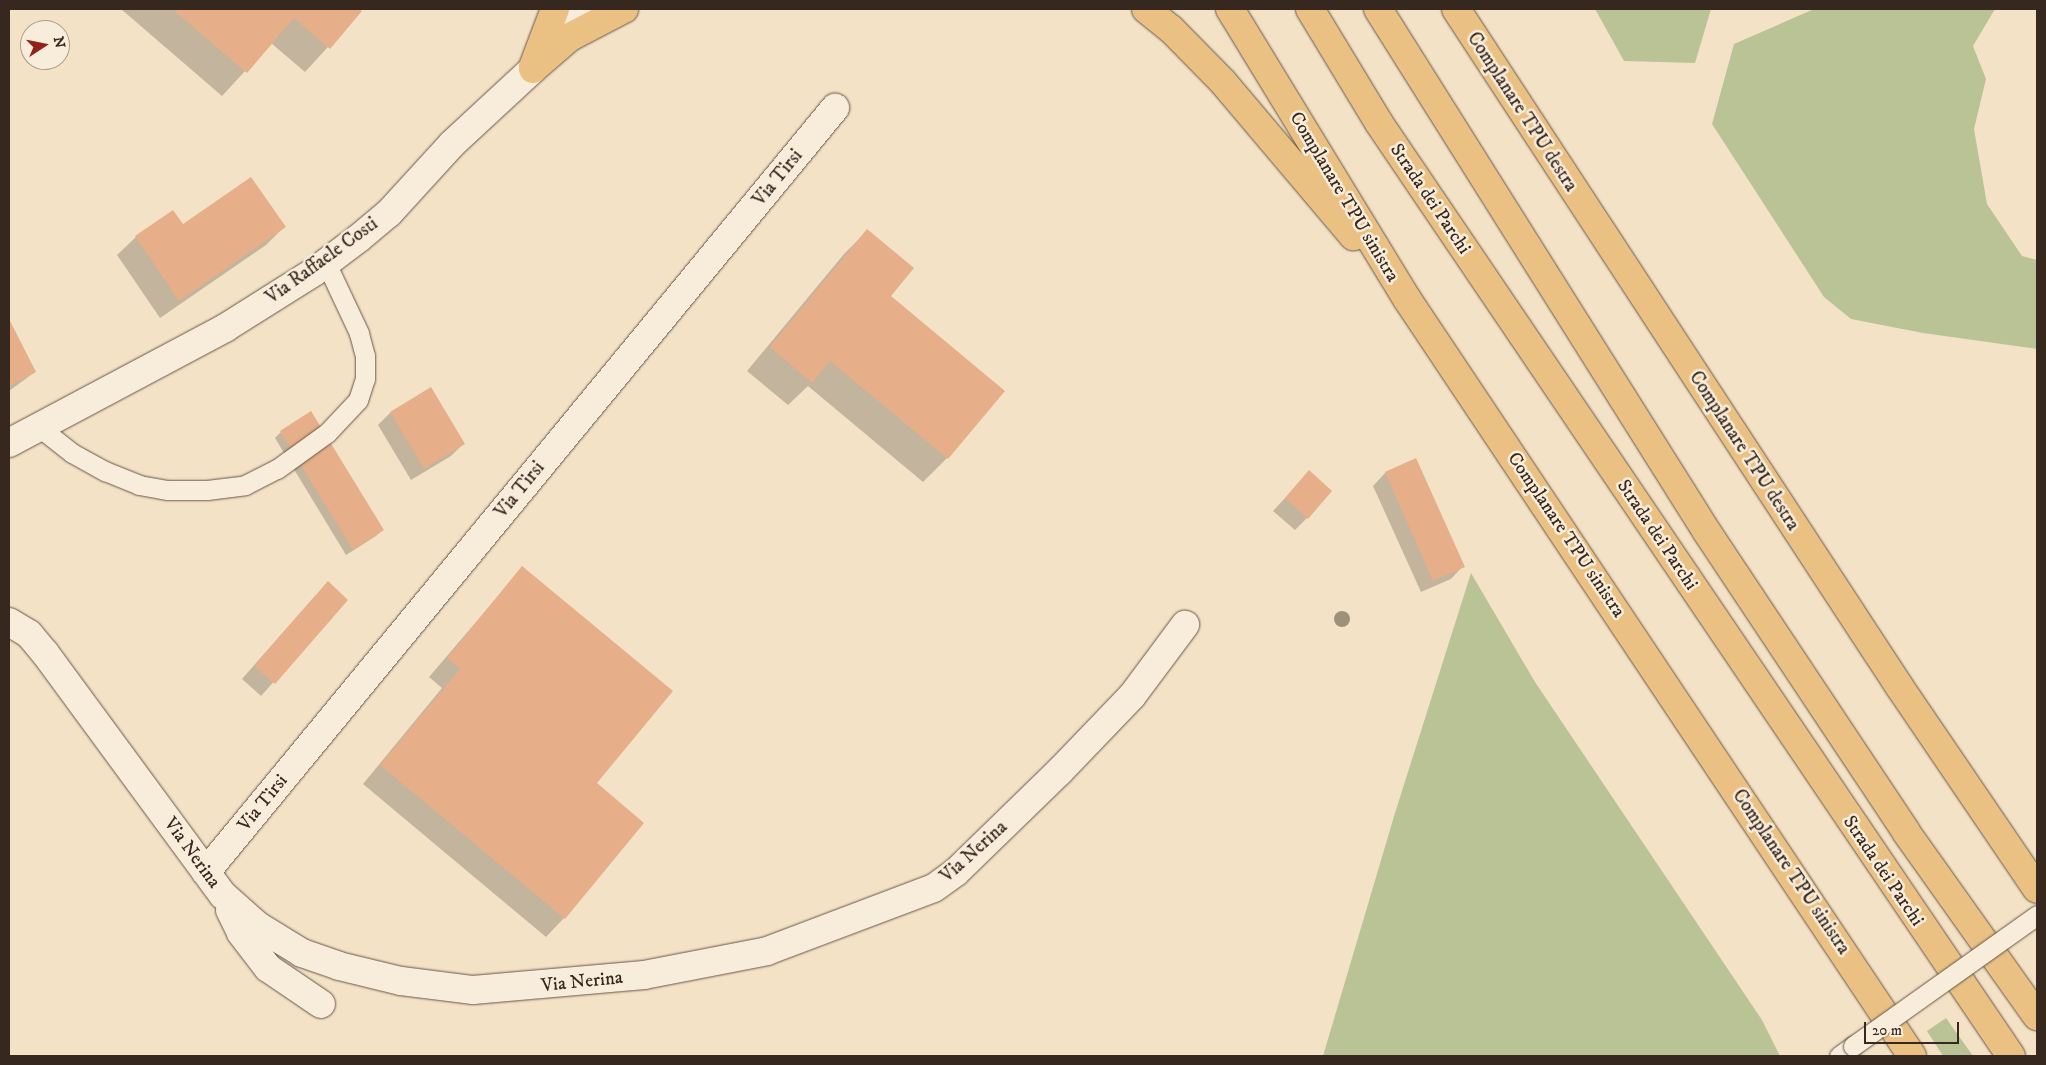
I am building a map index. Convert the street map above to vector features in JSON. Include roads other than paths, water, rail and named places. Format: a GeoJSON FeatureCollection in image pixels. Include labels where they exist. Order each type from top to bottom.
{"type":"FeatureCollection","features":[{"type":"Feature","properties":{"kind":"highway"},"geometry":{"type":"LineString","coordinates":[[533,69],[555,9]]}},
{"type":"Feature","properties":{"kind":"highway"},"geometry":{"type":"LineString","coordinates":[[533,69],[570,37],[624,9]]}},
{"type":"Feature","properties":{"kind":"highway"},"geometry":{"type":"LineString","coordinates":[[1146,9],[1171,29],[1223,82],[1275,148],[1407,299]]}},
{"type":"Feature","properties":{"kind":"highway","name":"Complanare TPU sinistra"},"geometry":{"type":"LineString","coordinates":[[1230,9],[1407,299],[1912,1056]]}},
{"type":"Feature","properties":{"kind":"highway","name":"Strada dei Parchi"},"geometry":{"type":"LineString","coordinates":[[1310,9],[1380,123],[2011,1056]]}},
{"type":"Feature","properties":{"kind":"highway"},"geometry":{"type":"LineString","coordinates":[[1378,9],[1707,532],[1906,832],[2037,1016]]}},
{"type":"Feature","properties":{"kind":"highway","name":"Complanare TPU destra"},"geometry":{"type":"LineString","coordinates":[[1456,9],[1861,628],[2037,889]]}},
{"type":"Feature","properties":{"kind":"street","name":"Via Raffaele Costi"},"geometry":{"type":"LineString","coordinates":[[9,443],[224,328],[326,263],[389,213],[452,144],[533,69],[581,9]]}},
{"type":"Feature","properties":{"kind":"street","name":"Via Tirsi"},"geometry":{"type":"LineString","coordinates":[[206,872],[835,108]]}},
{"type":"Feature","properties":{"kind":"street","name":"Via Nerina"},"geometry":{"type":"LineString","coordinates":[[9,622],[29,634],[51,660],[223,895],[258,926],[302,953],[401,981],[473,990],[644,976],[767,951],[909,900],[934,888],[956,872],[1132,696],[1185,625]]}},
{"type":"Feature","properties":{"kind":"street"},"geometry":{"type":"LineString","coordinates":[[223,895],[241,933],[268,968],[321,1004]]}},
{"type":"Feature","properties":{"kind":"lane"},"geometry":{"type":"LineString","coordinates":[[39,427],[72,453],[105,471],[139,485],[168,490],[208,490],[245,485],[277,469],[327,433],[358,400],[365,378],[365,356],[359,332],[326,263]]}},
{"type":"Feature","properties":{"kind":"lane"},"geometry":{"type":"LineString","coordinates":[[1846,1051],[2037,915]]}}]}
